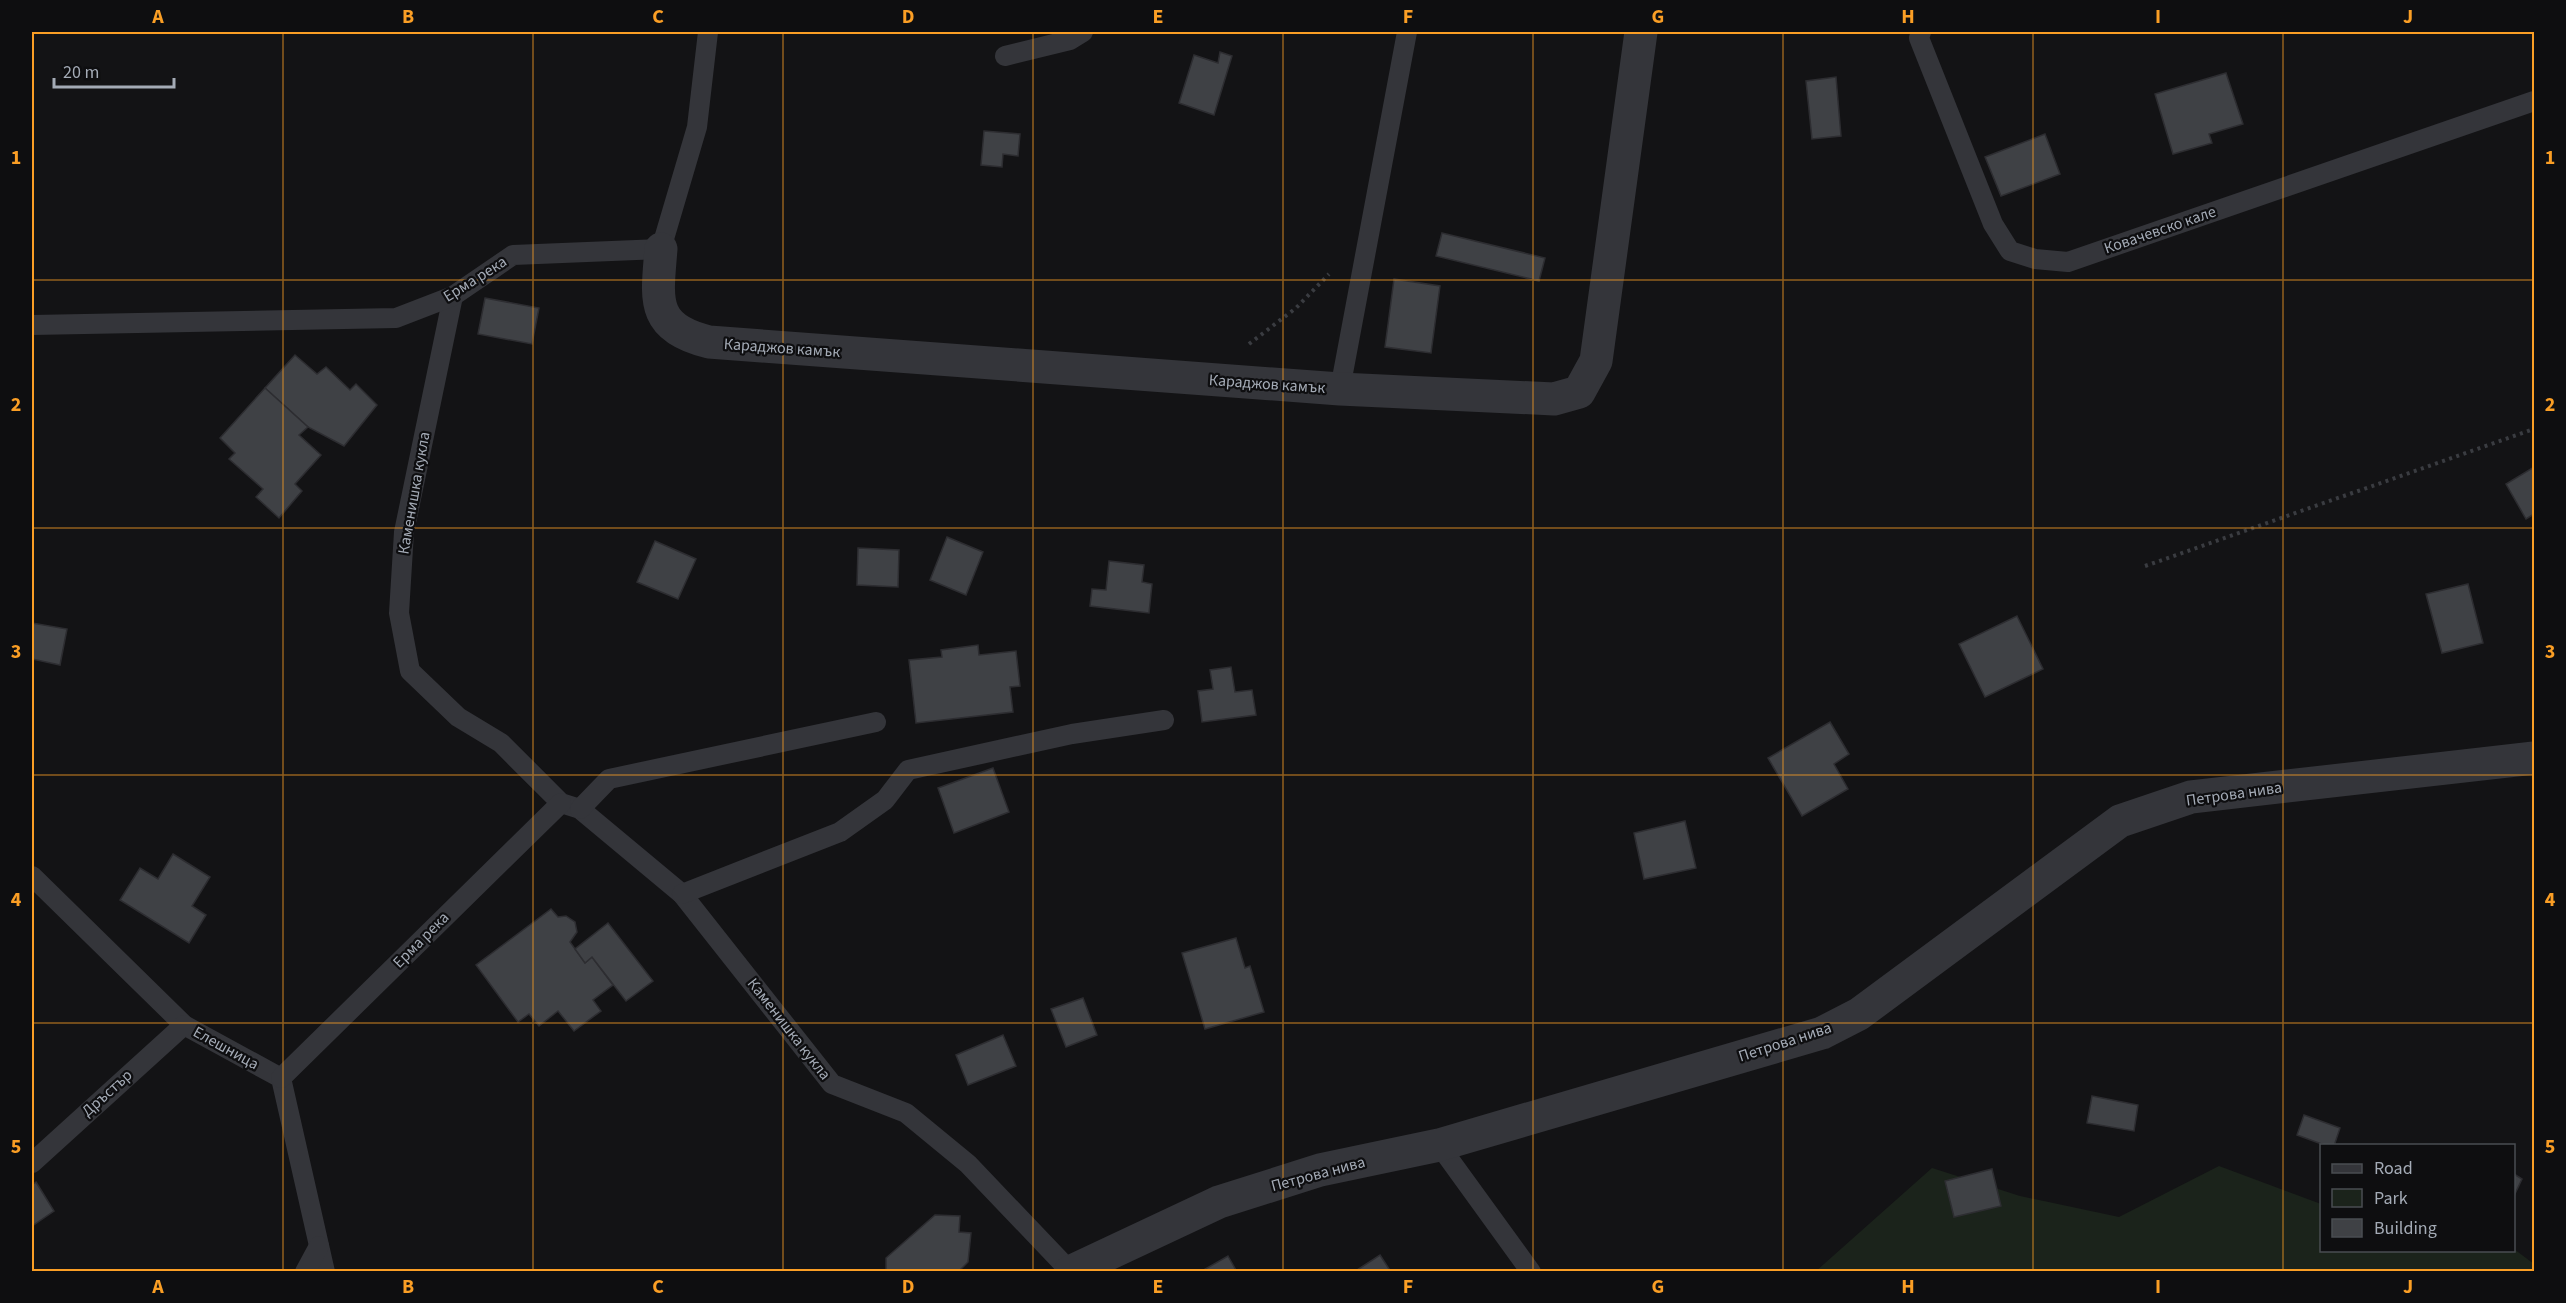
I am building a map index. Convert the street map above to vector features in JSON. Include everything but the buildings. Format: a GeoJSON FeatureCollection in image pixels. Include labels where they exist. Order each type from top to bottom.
{"type":"FeatureCollection","features":[{"type":"Feature","properties":{"kind":"street","name":"Караджов камък"},"geometry":{"type":"LineString","coordinates":[[661,249],[657,299],[666,320],[687,337],[698,340],[1340,389],[1554,399],[1579,392],[1596,361],[1641,32]]}},
{"type":"Feature","properties":{"kind":"street","name":"Петрова нива"},"geometry":{"type":"LineString","coordinates":[[1070,1271],[1219,1202],[1320,1170],[1439,1145],[1821,1033],[1859,1014],[2120,821],[2191,797],[2535,758]]}},
{"type":"Feature","properties":{"kind":"lane"},"geometry":{"type":"LineString","coordinates":[[661,249],[697,127],[708,32]]}},
{"type":"Feature","properties":{"kind":"lane"},"geometry":{"type":"LineString","coordinates":[[1340,389],[1407,32]]}},
{"type":"Feature","properties":{"kind":"lane","name":"Ковачевско кале"},"geometry":{"type":"LineString","coordinates":[[1921,32],[1920,38],[1993,224],[2010,251],[2036,259],[2068,262],[2535,101]]}},
{"type":"Feature","properties":{"kind":"lane"},"geometry":{"type":"LineString","coordinates":[[1005,56],[1073,34]]}},
{"type":"Feature","properties":{"kind":"lane","name":"Ерма река"},"geometry":{"type":"LineString","coordinates":[[32,325],[396,318],[453,296],[513,255],[661,249]]}},
{"type":"Feature","properties":{"kind":"lane","name":"Каменишка кукла"},"geometry":{"type":"LineString","coordinates":[[453,296],[404,532],[399,613],[410,671],[458,717],[501,743],[570,806],[682,894],[832,1084],[906,1113],[968,1164],[1070,1271]]}},
{"type":"Feature","properties":{"kind":"lane"},"geometry":{"type":"LineString","coordinates":[[682,894],[840,832],[885,800],[908,770],[1072,734],[1164,720]]}},
{"type":"Feature","properties":{"kind":"lane","name":"Ерма река"},"geometry":{"type":"LineString","coordinates":[[281,1078],[570,806],[609,779],[876,722]]}},
{"type":"Feature","properties":{"kind":"lane","name":"Елешница"},"geometry":{"type":"LineString","coordinates":[[32,876],[184,1025],[281,1078]]}},
{"type":"Feature","properties":{"kind":"lane","name":"Дръстър"},"geometry":{"type":"LineString","coordinates":[[32,1163],[184,1025]]}},
{"type":"Feature","properties":{"kind":"lane"},"geometry":{"type":"LineString","coordinates":[[281,1078],[325,1272]]}},
{"type":"Feature","properties":{"kind":"lane"},"geometry":{"type":"LineString","coordinates":[[1439,1145],[1531,1272]]}},
{"type":"Feature","properties":{"kind":"lane"},"geometry":{"type":"LineString","coordinates":[[305,1272],[319,1246]]}},
{"type":"Feature","properties":{"kind":"path"},"geometry":{"type":"LineString","coordinates":[[1206,379],[1296,308],[1334,269]]}},
{"type":"Feature","properties":{"kind":"path"},"geometry":{"type":"LineString","coordinates":[[2145,566],[2535,429]]}},
{"type":"Feature","properties":{"kind":"green space"},"geometry":{"type":"Polygon","coordinates":[[[2219,1166],[2320,1204],[2320,1252],[2515,1252],[2515,1250],[2534,1264],[2534,1272],[1815,1272],[1932,1168],[2020,1196],[2119,1217],[2219,1166]]]}}]}
